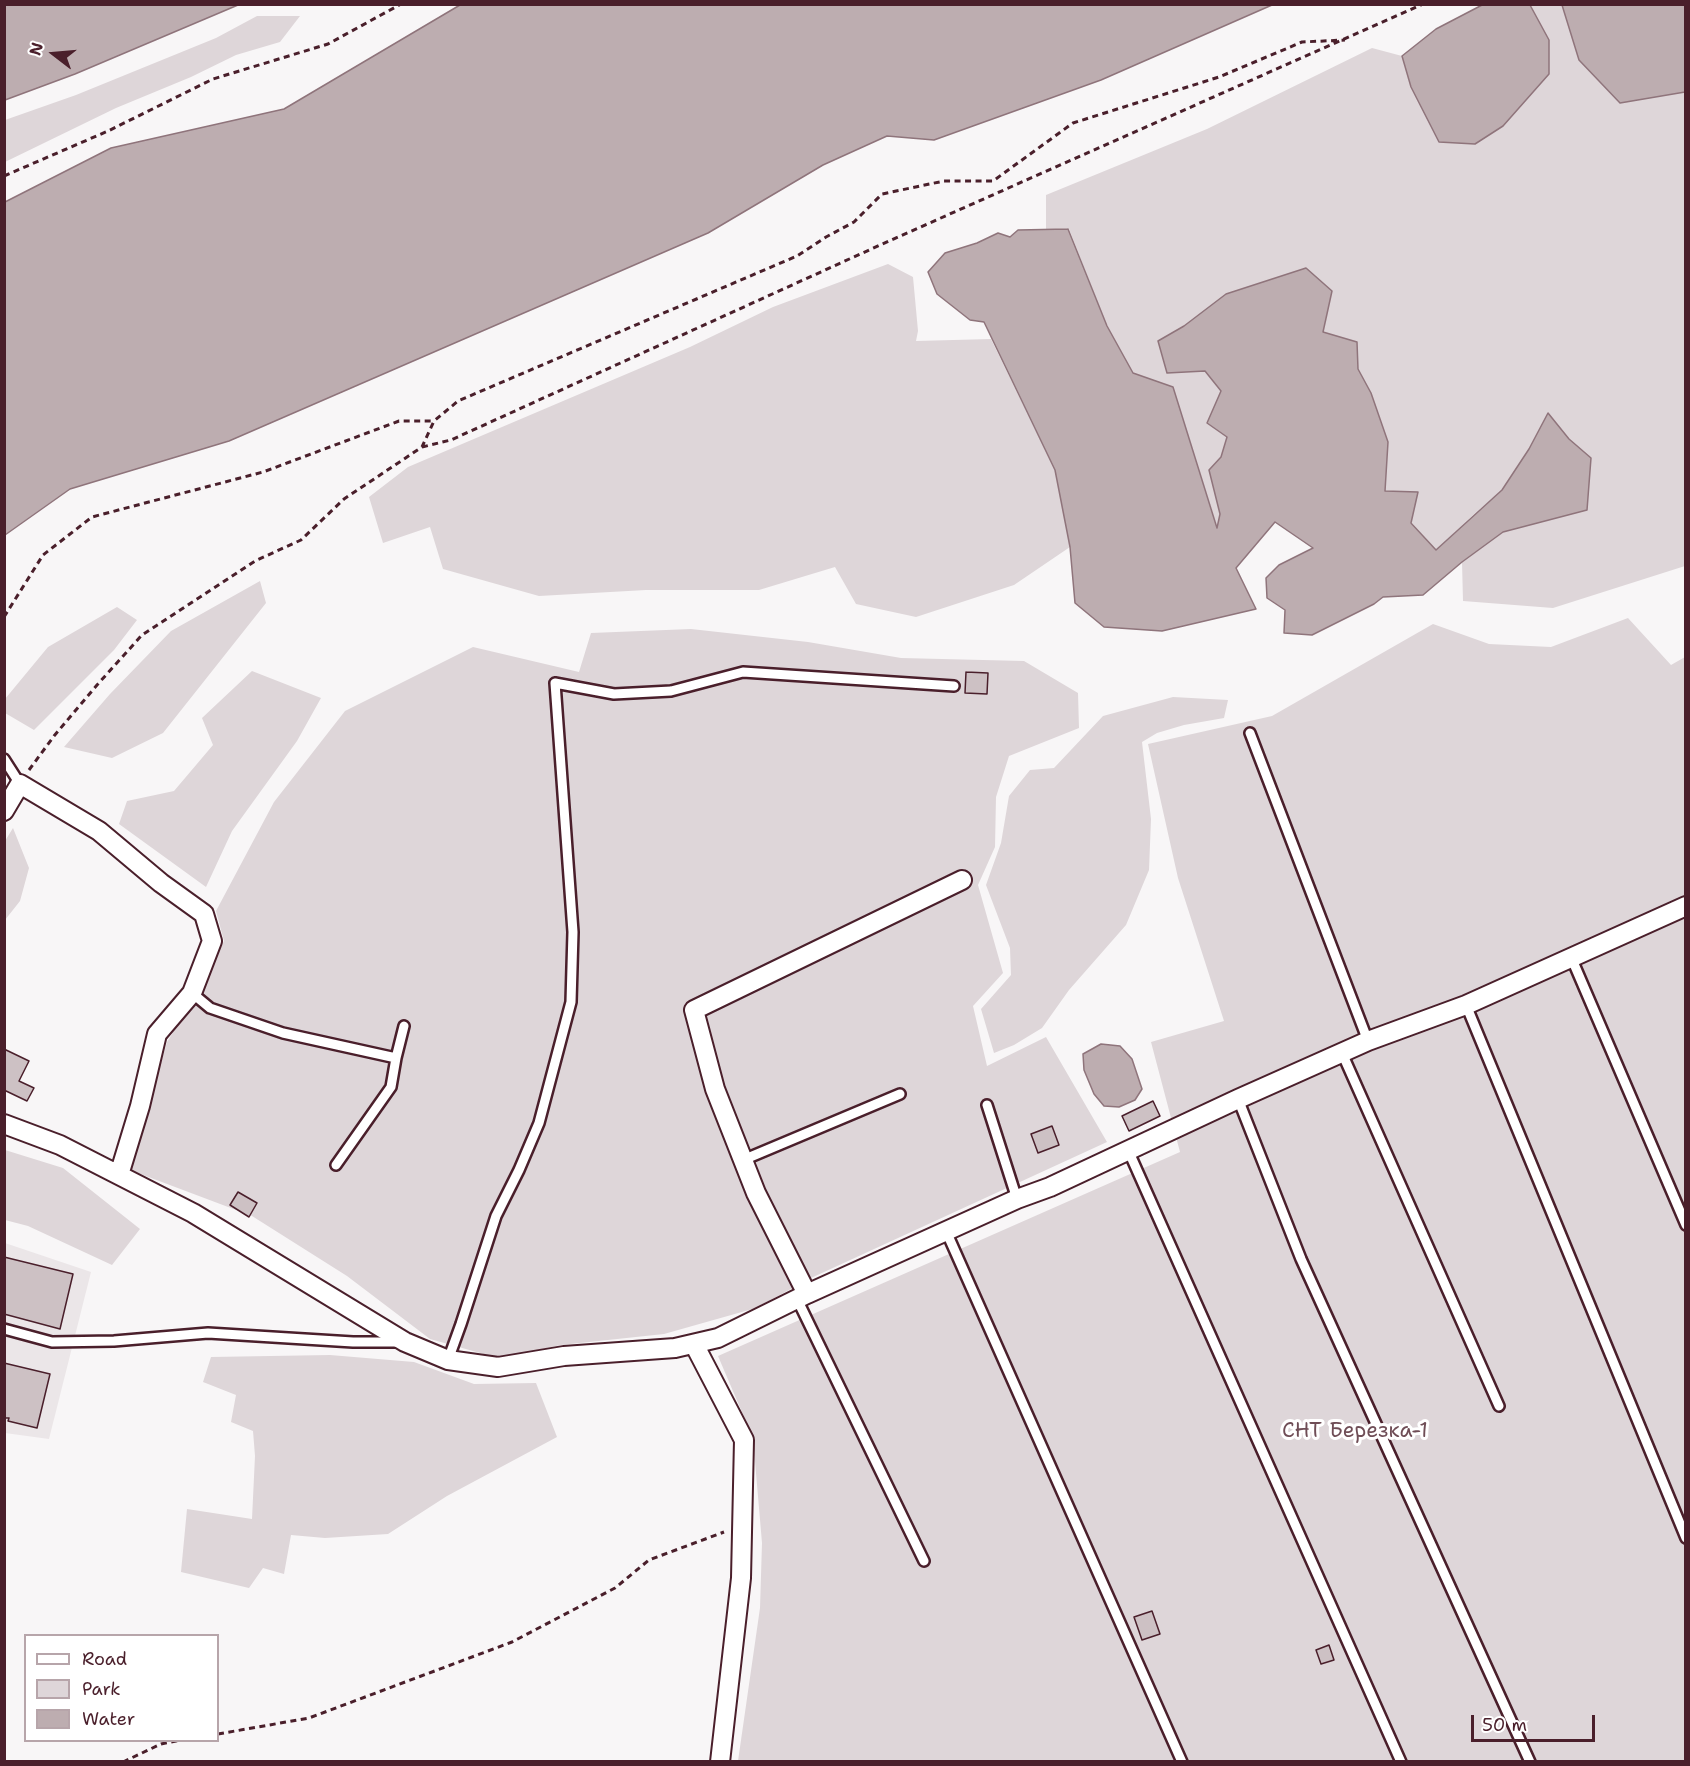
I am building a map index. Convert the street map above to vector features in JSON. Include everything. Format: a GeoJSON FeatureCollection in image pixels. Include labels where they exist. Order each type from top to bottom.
{"type":"FeatureCollection","features":[{"type":"Feature","properties":{"kind":"street"},"geometry":{"type":"LineString","coordinates":[[4,811],[20,784],[99,831],[161,883],[204,914],[212,941],[192,993],[157,1034],[140,1106],[119,1175]]}},
{"type":"Feature","properties":{"kind":"street"},"geometry":{"type":"LineString","coordinates":[[802,1297],[756,1193],[715,1089],[699,1036],[694,1010],[962,880]]}},
{"type":"Feature","properties":{"kind":"street"},"geometry":{"type":"LineString","coordinates":[[4,1124],[60,1145],[193,1213],[405,1342],[448,1360],[498,1367],[564,1356],[675,1348],[718,1338],[946,1231],[1368,1041],[1466,1005],[1685,907]]}},
{"type":"Feature","properties":{"kind":"street"},"geometry":{"type":"LineString","coordinates":[[694,1344],[744,1440],[741,1578],[720,1761]]}},
{"type":"Feature","properties":{"kind":"lane"},"geometry":{"type":"LineString","coordinates":[[448,1360],[496,1216],[539,1123],[571,1002],[573,932],[555,683],[614,694],[671,691],[743,672],[954,686]]}},
{"type":"Feature","properties":{"kind":"lane"},"geometry":{"type":"LineString","coordinates":[[1250,733],[1368,1041]]}},
{"type":"Feature","properties":{"kind":"lane"},"geometry":{"type":"LineString","coordinates":[[4,759],[20,784]]}},
{"type":"Feature","properties":{"kind":"lane"},"geometry":{"type":"LineString","coordinates":[[1571,957],[1686,1225]]}},
{"type":"Feature","properties":{"kind":"lane"},"geometry":{"type":"LineString","coordinates":[[192,993],[210,1008],[283,1033],[396,1058]]}},
{"type":"Feature","properties":{"kind":"lane"},"geometry":{"type":"LineString","coordinates":[[1466,1005],[1686,1538]]}},
{"type":"Feature","properties":{"kind":"lane"},"geometry":{"type":"LineString","coordinates":[[336,1165],[391,1087],[404,1026]]}},
{"type":"Feature","properties":{"kind":"lane"},"geometry":{"type":"LineString","coordinates":[[1342,1053],[1499,1406]]}},
{"type":"Feature","properties":{"kind":"lane"},"geometry":{"type":"LineString","coordinates":[[743,1160],[900,1094]]}},
{"type":"Feature","properties":{"kind":"lane"},"geometry":{"type":"LineString","coordinates":[[1238,1099],[1301,1259],[1530,1761]]}},
{"type":"Feature","properties":{"kind":"lane"},"geometry":{"type":"LineString","coordinates":[[987,1105],[1017,1199]]}},
{"type":"Feature","properties":{"kind":"lane"},"geometry":{"type":"LineString","coordinates":[[1128,1150],[1401,1761]]}},
{"type":"Feature","properties":{"kind":"lane"},"geometry":{"type":"LineString","coordinates":[[946,1231],[1182,1761]]}},
{"type":"Feature","properties":{"kind":"lane"},"geometry":{"type":"LineString","coordinates":[[802,1297],[924,1561]]}},
{"type":"Feature","properties":{"kind":"lane"},"geometry":{"type":"LineString","coordinates":[[4,1329],[52,1342],[114,1341],[208,1333],[353,1342],[405,1342]]}},
{"type":"Feature","properties":{"kind":"path"},"geometry":{"type":"LineString","coordinates":[[4,176],[108,131],[213,79],[328,44],[401,4]]}},
{"type":"Feature","properties":{"kind":"path"},"geometry":{"type":"LineString","coordinates":[[20,784],[54,736],[142,635],[255,561],[301,540],[344,498],[422,447],[451,440],[889,241],[1423,4]]}},
{"type":"Feature","properties":{"kind":"path"},"geometry":{"type":"LineString","coordinates":[[422,447],[434,421],[458,400],[797,256],[854,222],[882,195],[944,181],[993,181],[1073,123],[1219,78],[1302,42],[1345,40]]}},
{"type":"Feature","properties":{"kind":"path"},"geometry":{"type":"LineString","coordinates":[[4,617],[43,555],[92,517],[263,472],[399,421],[434,421]]}},
{"type":"Feature","properties":{"kind":"path"},"geometry":{"type":"LineString","coordinates":[[219,1734],[309,1718],[512,1642],[615,1588],[649,1560],[743,1525]]}},
{"type":"Feature","properties":{"kind":"path"},"geometry":{"type":"LineString","coordinates":[[123,1761],[161,1744],[171,1742]]}},
{"type":"Feature","properties":{"kind":"shaded area"},"geometry":{"type":"Polygon","coordinates":[[[5,1243],[91,1272],[49,1439],[5,1433],[5,1243]]]}},
{"type":"Feature","properties":{"kind":"green space"},"geometry":{"type":"Polygon","coordinates":[[[1530,5],[1562,5],[1579,60],[1620,103],[1685,92],[1685,566],[1553,608],[1463,601],[1462,562],[1503,532],[1587,510],[1590,458],[1569,439],[1548,413],[1529,449],[1502,490],[1436,550],[1385,492],[1388,442],[1371,393],[1358,369],[1357,343],[1323,333],[1332,291],[1184,326],[1158,341],[1205,371],[1221,392],[1208,423],[1227,437],[1221,457],[1209,470],[1220,514],[1218,530],[1173,387],[1133,373],[1107,326],[1069,229],[1046,229],[1046,195],[1207,129],[1372,48],[1402,56],[1411,87],[1549,40],[1530,5]]]}},
{"type":"Feature","properties":{"kind":"green space"},"geometry":{"type":"Polygon","coordinates":[[[257,16],[300,16],[280,42],[236,55],[191,77],[116,108],[5,162],[5,120],[76,95],[216,38],[257,16]]]}},
{"type":"Feature","properties":{"kind":"green space"},"geometry":{"type":"Polygon","coordinates":[[[888,264],[913,277],[918,331],[916,341],[991,339],[1055,470],[1070,547],[1014,585],[916,617],[856,604],[835,567],[759,590],[646,590],[539,596],[443,569],[430,527],[383,543],[369,497],[408,467],[690,347],[773,307],[888,264]]]}},
{"type":"Feature","properties":{"kind":"green space"},"geometry":{"type":"Polygon","coordinates":[[[260,581],[266,603],[163,733],[112,758],[64,747],[110,694],[171,631],[260,581]]]}},
{"type":"Feature","properties":{"kind":"green space"},"geometry":{"type":"Polygon","coordinates":[[[117,607],[137,620],[114,650],[34,730],[5,713],[5,699],[48,647],[117,607]]]}},
{"type":"Feature","properties":{"kind":"green space","name":"СНТ Березка-1"},"geometry":{"type":"Polygon","coordinates":[[[1628,618],[1671,665],[1685,657],[1685,1761],[738,1761],[760,1608],[762,1543],[753,1438],[718,1356],[1180,1152],[1151,1042],[1224,1021],[1178,878],[1148,744],[1272,716],[1433,624],[1489,644],[1551,647],[1628,618]]]}},
{"type":"Feature","properties":{"kind":"green space"},"geometry":{"type":"Polygon","coordinates":[[[691,629],[808,642],[901,658],[1024,661],[1078,693],[1079,728],[1009,756],[996,797],[995,847],[978,885],[1003,973],[973,1006],[987,1066],[1046,1037],[1107,1142],[811,1278],[756,1308],[664,1334],[561,1345],[498,1358],[430,1339],[347,1276],[252,1216],[130,1170],[167,1042],[204,983],[224,941],[216,911],[274,802],[345,711],[473,647],[579,672],[591,633],[691,629]]]}},
{"type":"Feature","properties":{"kind":"green space"},"geometry":{"type":"Polygon","coordinates":[[[252,671],[321,698],[297,741],[232,831],[206,887],[119,824],[127,801],[174,791],[213,745],[202,718],[252,671]]]}},
{"type":"Feature","properties":{"kind":"green space"},"geometry":{"type":"Polygon","coordinates":[[[1173,697],[1228,700],[1224,718],[1184,725],[1157,733],[1142,742],[1151,819],[1149,870],[1126,925],[1069,990],[1042,1028],[1014,1045],[994,1053],[981,1009],[1011,975],[1010,948],[986,885],[1001,843],[1009,796],[1030,770],[1054,768],[1103,716],[1173,697]]]}},
{"type":"Feature","properties":{"kind":"green space"},"geometry":{"type":"Polygon","coordinates":[[[13,828],[29,868],[20,901],[5,920],[5,841],[13,828]]]}},
{"type":"Feature","properties":{"kind":"green space"},"geometry":{"type":"Polygon","coordinates":[[[5,1150],[63,1168],[140,1229],[112,1265],[28,1226],[5,1220],[5,1150]]]}},
{"type":"Feature","properties":{"kind":"green space"},"geometry":{"type":"Polygon","coordinates":[[[330,1355],[414,1362],[474,1384],[536,1383],[557,1437],[447,1496],[388,1534],[325,1538],[291,1535],[284,1574],[263,1568],[249,1588],[181,1572],[187,1509],[252,1519],[255,1456],[253,1431],[231,1422],[236,1395],[203,1382],[211,1357],[330,1355]]]}},
{"type":"Feature","properties":{"kind":"water"},"geometry":{"type":"Polygon","coordinates":[[[5,4],[238,5],[75,74],[5,100],[5,4]]]}},
{"type":"Feature","properties":{"kind":"water"},"geometry":{"type":"Polygon","coordinates":[[[1484,4],[1530,5],[1549,40],[1549,74],[1503,126],[1475,144],[1439,142],[1411,87],[1402,56],[1436,29],[1484,4]]]}},
{"type":"Feature","properties":{"kind":"water"},"geometry":{"type":"Polygon","coordinates":[[[460,5],[1272,5],[1101,80],[934,140],[887,136],[823,165],[708,233],[229,441],[70,489],[5,535],[5,202],[111,148],[284,109],[460,5]]]}},
{"type":"Feature","properties":{"kind":"water"},"geometry":{"type":"Polygon","coordinates":[[[1562,5],[1685,5],[1685,92],[1620,103],[1579,60],[1562,5]]]}},
{"type":"Feature","properties":{"kind":"water"},"geometry":{"type":"Polygon","coordinates":[[[1068,229],[1107,326],[1133,373],[1173,387],[1217,528],[1220,514],[1209,470],[1221,457],[1227,437],[1207,423],[1221,391],[1205,371],[1167,373],[1158,341],[1184,326],[1226,294],[1306,268],[1332,291],[1323,332],[1357,342],[1358,369],[1371,393],[1388,442],[1385,491],[1418,492],[1411,523],[1436,550],[1502,490],[1529,449],[1548,413],[1569,439],[1591,458],[1587,510],[1503,532],[1423,595],[1383,597],[1374,604],[1312,635],[1284,633],[1285,610],[1267,598],[1266,578],[1279,565],[1313,548],[1275,522],[1236,568],[1256,609],[1162,631],[1104,627],[1075,603],[1070,547],[1055,470],[984,322],[970,320],[937,294],[928,272],[945,253],[977,243],[998,233],[1010,237],[1018,230],[1068,229]]]}},
{"type":"Feature","properties":{"kind":"water"},"geometry":{"type":"Polygon","coordinates":[[[1101,1044],[1120,1046],[1132,1059],[1142,1089],[1135,1100],[1119,1107],[1104,1106],[1094,1094],[1084,1070],[1083,1054],[1101,1044]]]}},
{"type":"Feature","properties":{"kind":"building"},"geometry":{"type":"Polygon","coordinates":[[[966,672],[988,673],[987,694],[965,693],[966,672]]]}},
{"type":"Feature","properties":{"kind":"building"},"geometry":{"type":"Polygon","coordinates":[[[4,1049],[29,1061],[19,1081],[34,1088],[27,1101],[4,1090],[4,1049]]]}},
{"type":"Feature","properties":{"kind":"building"},"geometry":{"type":"Polygon","coordinates":[[[1153,1101],[1160,1116],[1129,1131],[1122,1116],[1153,1101]]]}},
{"type":"Feature","properties":{"kind":"building"},"geometry":{"type":"Polygon","coordinates":[[[1052,1126],[1059,1145],[1038,1153],[1031,1134],[1052,1126]]]}},
{"type":"Feature","properties":{"kind":"building"},"geometry":{"type":"Polygon","coordinates":[[[238,1192],[257,1203],[249,1217],[230,1205],[238,1192]]]}},
{"type":"Feature","properties":{"kind":"building"},"geometry":{"type":"Polygon","coordinates":[[[4,1257],[73,1274],[60,1329],[4,1314],[4,1257]]]}},
{"type":"Feature","properties":{"kind":"building"},"geometry":{"type":"Polygon","coordinates":[[[4,1363],[50,1374],[37,1428],[4,1418],[4,1363]]]}},
{"type":"Feature","properties":{"kind":"building"},"geometry":{"type":"Polygon","coordinates":[[[1152,1611],[1160,1634],[1142,1640],[1134,1617],[1152,1611]]]}},
{"type":"Feature","properties":{"kind":"building"},"geometry":{"type":"Polygon","coordinates":[[[1329,1645],[1334,1660],[1321,1664],[1316,1650],[1329,1645]]]}}]}
